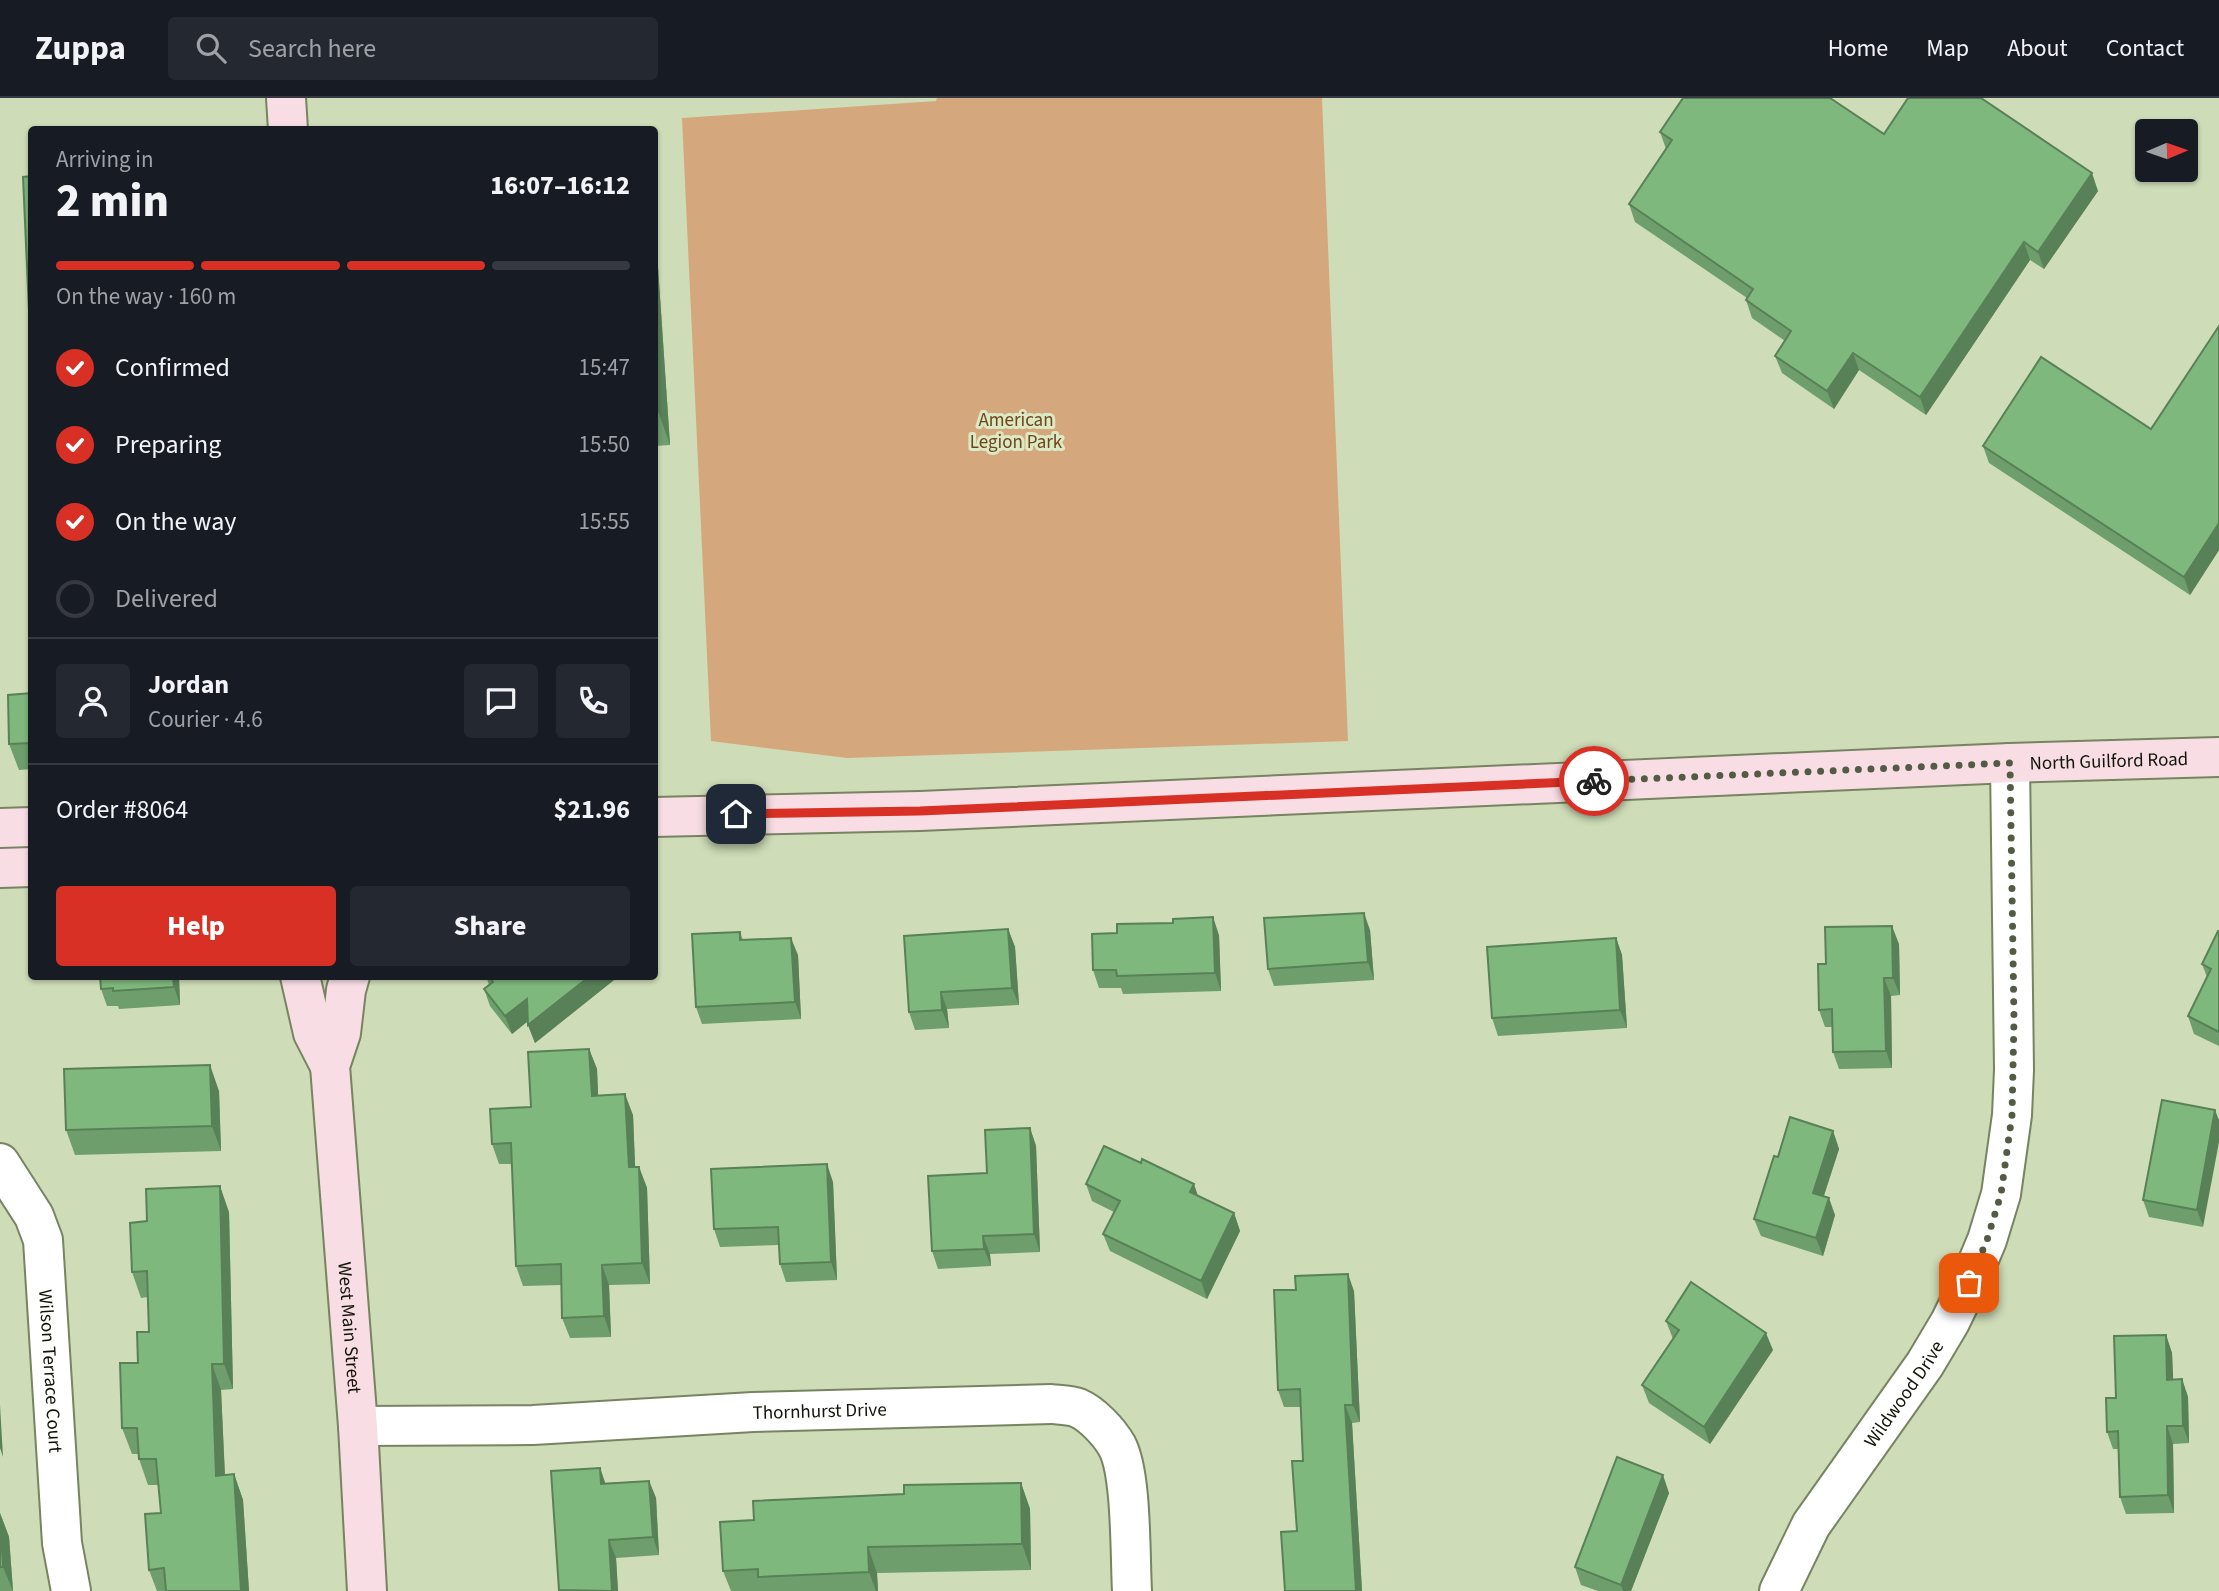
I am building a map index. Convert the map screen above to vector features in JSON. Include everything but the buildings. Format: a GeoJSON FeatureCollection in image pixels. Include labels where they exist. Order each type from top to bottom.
{"type":"FeatureCollection","features":[{"type":"Feature","properties":{"kind":"street"},"geometry":{"type":"LineString","coordinates":[[286,98],[288,126]]}},
{"type":"Feature","properties":{"kind":"street","name":"North Guilford Road"},"geometry":{"type":"LineString","coordinates":[[658,817],[934,810],[2010,763],[2219,757]]}},
{"type":"Feature","properties":{"kind":"street","name":"Wildwood Drive"},"geometry":{"type":"LineString","coordinates":[[1779,1591],[1811,1525],[1925,1364],[1950,1322],[1987,1240],[2001,1194],[2012,1115],[2014,1070],[2010,763]]}},
{"type":"Feature","properties":{"kind":"street"},"geometry":{"type":"LineString","coordinates":[[0,828],[28,827]]}},
{"type":"Feature","properties":{"kind":"street"},"geometry":{"type":"LineString","coordinates":[[0,868],[28,867]]}},
{"type":"Feature","properties":{"kind":"street","name":"West Main Street"},"geometry":{"type":"LineString","coordinates":[[301,980],[313,1033],[330,1066],[358,1426],[367,1591]]}},
{"type":"Feature","properties":{"kind":"street","name":"West Main Street"},"geometry":{"type":"LineString","coordinates":[[330,1066],[341,1033],[349,980]]}},
{"type":"Feature","properties":{"kind":"street","name":"Wilson Terrace Court"},"geometry":{"type":"LineString","coordinates":[[0,1163],[34,1216],[43,1240],[62,1543],[71,1591]]}},
{"type":"Feature","properties":{"kind":"street","name":"Thornhurst Drive"},"geometry":{"type":"LineString","coordinates":[[358,1426],[533,1425],[753,1412],[1051,1404],[1077,1408],[1097,1421],[1117,1446],[1127,1497],[1132,1591]]}},
{"type":"Feature","properties":{"kind":"green space","name":"American Legion Park"},"geometry":{"type":"Polygon","coordinates":[[[937,98],[1322,98],[1348,741],[847,758],[711,741],[682,118],[936,101],[937,98]]]}},
{"type":"Feature","properties":{"kind":"way so far"},"geometry":{"type":"LineString","coordinates":[[1594,781],[2010,763],[2014,1019],[2012,1115],[2001,1194],[1987,1240],[1969,1283]]}},
{"type":"Feature","properties":{"kind":"route"},"geometry":{"type":"LineString","coordinates":[[736,814],[920,811],[1594,781]]}}]}
